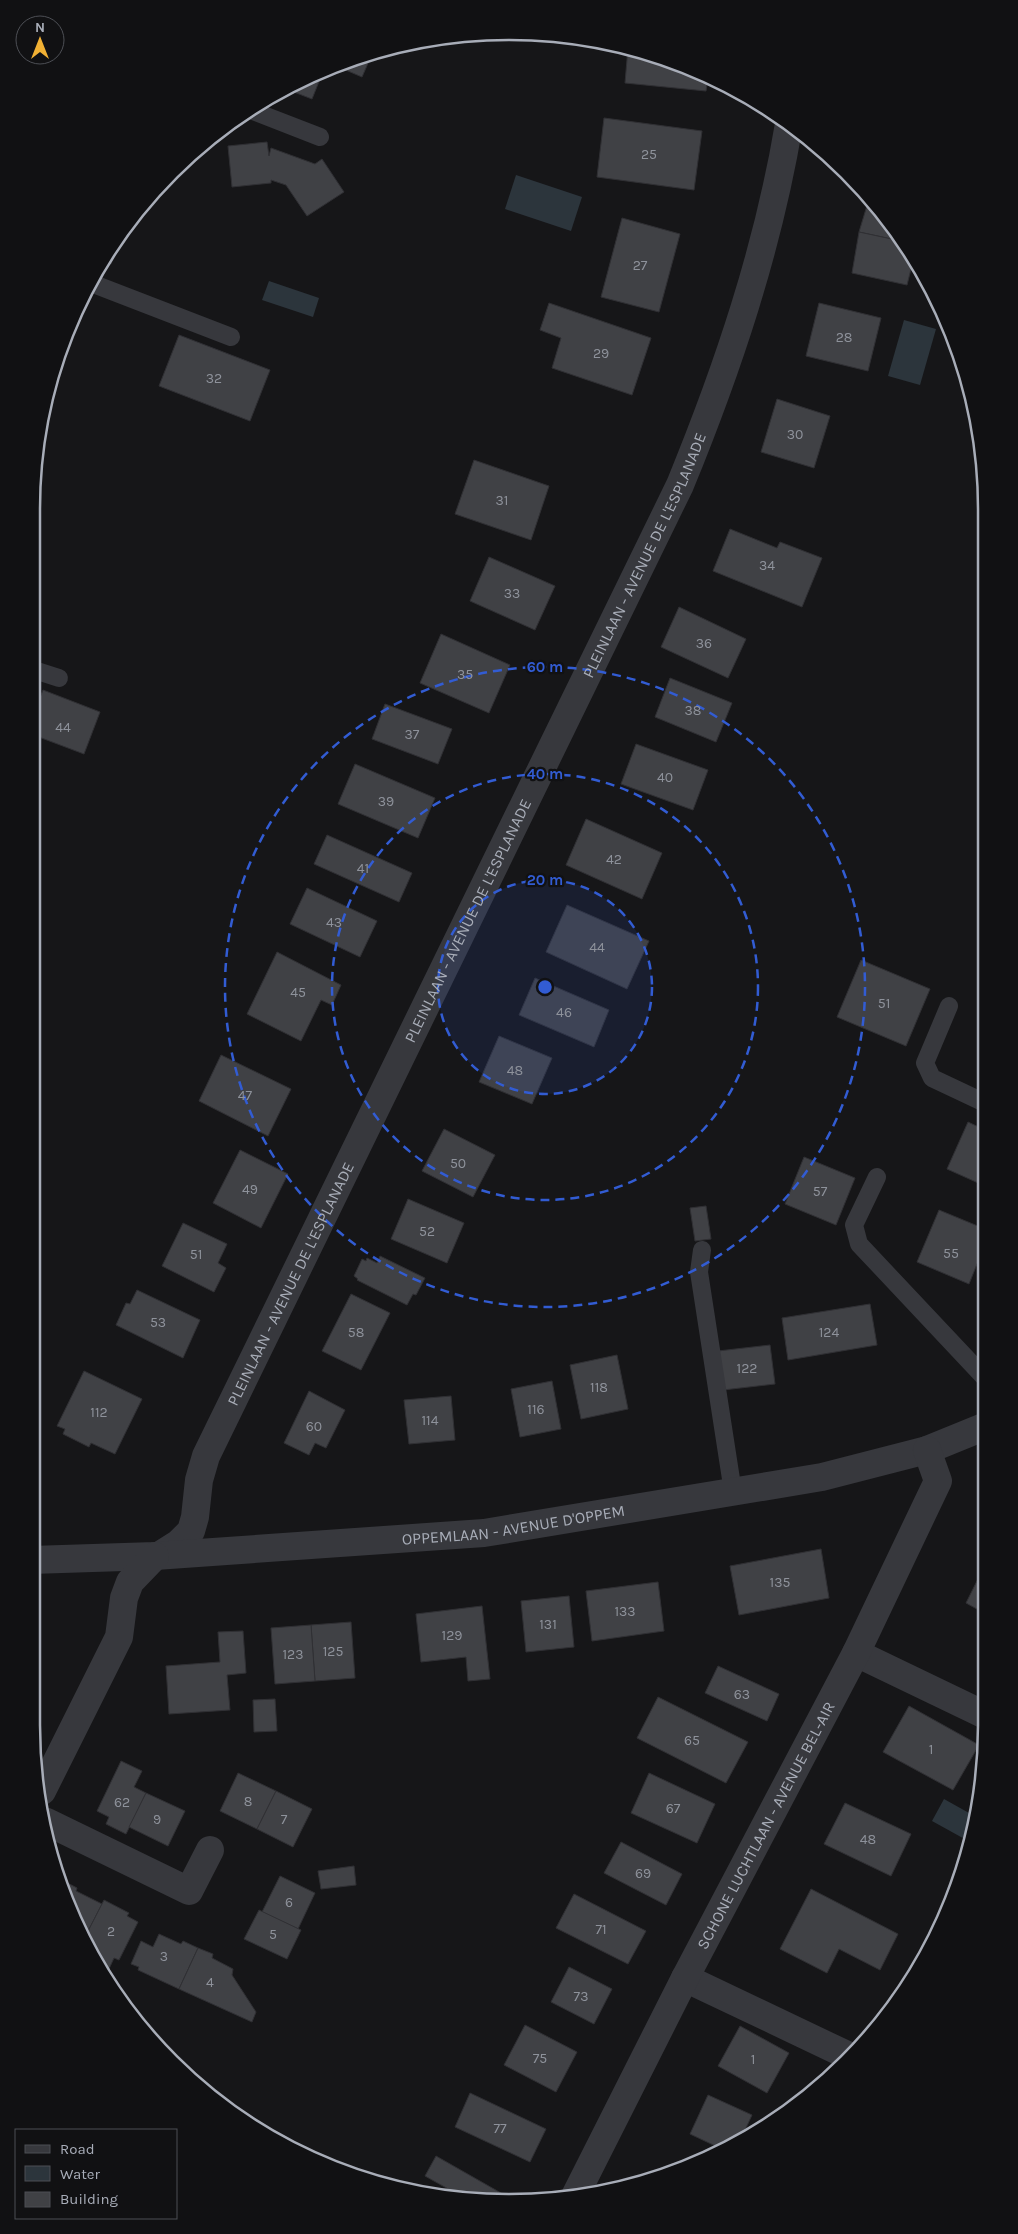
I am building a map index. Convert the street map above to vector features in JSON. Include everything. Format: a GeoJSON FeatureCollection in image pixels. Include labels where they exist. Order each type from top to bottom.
{"type":"FeatureCollection","features":[{"type":"Feature","properties":{"kind":"street","name":"PLEINLAAN - AVENUE DE L'ESPLANADE"},"geometry":{"type":"LineString","coordinates":[[44,1786],[119,1637],[124,1598],[130,1582],[158,1556],[179,1543],[191,1531],[195,1517],[198,1480],[206,1456],[680,485],[714,402],[739,331],[762,252],[782,167],[788,132]]}},
{"type":"Feature","properties":{"kind":"street","name":"OPPEMLAAN - AVENUE D'OPPEM"},"geometry":{"type":"LineString","coordinates":[[40,1560],[158,1556],[484,1533],[822,1477],[927,1450],[978,1429]]}},
{"type":"Feature","properties":{"kind":"street","name":"SCHONE LUCHTLAAN - AVENUE BEL-AIR"},"geometry":{"type":"LineString","coordinates":[[579,2189],[685,1978],[856,1653],[938,1480],[927,1450]]}},
{"type":"Feature","properties":{"kind":"street"},"geometry":{"type":"LineString","coordinates":[[856,1653],[978,1712]]}},
{"type":"Feature","properties":{"kind":"street"},"geometry":{"type":"LineString","coordinates":[[51,1824],[190,1891],[210,1850]]}},
{"type":"Feature","properties":{"kind":"street"},"geometry":{"type":"LineString","coordinates":[[685,1978],[844,2054]]}},
{"type":"Feature","properties":{"kind":"lane"},"geometry":{"type":"LineString","coordinates":[[258,113],[320,138]]}},
{"type":"Feature","properties":{"kind":"lane"},"geometry":{"type":"LineString","coordinates":[[97,285],[231,337]]}},
{"type":"Feature","properties":{"kind":"lane"},"geometry":{"type":"LineString","coordinates":[[40,672],[59,678]]}},
{"type":"Feature","properties":{"kind":"lane"},"geometry":{"type":"LineString","coordinates":[[948,1006],[925,1062],[932,1078],[978,1100]]}},
{"type":"Feature","properties":{"kind":"lane"},"geometry":{"type":"LineString","coordinates":[[877,1177],[854,1225],[859,1244],[978,1370]]}},
{"type":"Feature","properties":{"kind":"lane"},"geometry":{"type":"LineString","coordinates":[[702,1250],[698,1272],[733,1492]]}},
{"type":"Feature","properties":{"kind":"water"},"geometry":{"type":"Polygon","coordinates":[[[516,175],[582,197],[571,231],[505,209],[516,175]]]}},
{"type":"Feature","properties":{"kind":"water"},"geometry":{"type":"Polygon","coordinates":[[[269,281],[319,298],[313,317],[262,300],[269,281]]]}},
{"type":"Feature","properties":{"kind":"water"},"geometry":{"type":"Polygon","coordinates":[[[904,320],[936,329],[920,385],[888,376],[904,320]]]}},
{"type":"Feature","properties":{"kind":"water"},"geometry":{"type":"Polygon","coordinates":[[[944,1799],[969,1813],[964,1839],[932,1821],[944,1799]]]}},
{"type":"Feature","properties":{"kind":"building"},"geometry":{"type":"Polygon","coordinates":[[[627,55],[660,65],[707,84],[706,91],[625,83],[627,55]]]}},
{"type":"Feature","properties":{"kind":"building"},"geometry":{"type":"Polygon","coordinates":[[[369,62],[362,77],[345,70],[369,62]]]}},
{"type":"Feature","properties":{"kind":"building"},"geometry":{"type":"Polygon","coordinates":[[[319,81],[312,99],[294,92],[319,81]]]}},
{"type":"Feature","properties":{"kind":"building"},"geometry":{"type":"Polygon","coordinates":[[[604,118],[702,131],[694,190],[597,177],[604,118]]]}},
{"type":"Feature","properties":{"kind":"building"},"geometry":{"type":"Polygon","coordinates":[[[267,142],[269,156],[271,148],[315,164],[322,159],[344,192],[307,216],[286,185],[271,180],[271,183],[232,187],[228,146],[267,142]]]}},
{"type":"Feature","properties":{"kind":"building"},"geometry":{"type":"Polygon","coordinates":[[[867,206],[893,239],[859,232],[867,206]]]}},
{"type":"Feature","properties":{"kind":"building"},"geometry":{"type":"Polygon","coordinates":[[[622,218],[680,234],[659,312],[601,297],[622,218]]]}},
{"type":"Feature","properties":{"kind":"building"},"geometry":{"type":"Polygon","coordinates":[[[859,232],[893,239],[911,268],[907,285],[852,273],[859,232]]]}},
{"type":"Feature","properties":{"kind":"building"},"geometry":{"type":"Polygon","coordinates":[[[549,303],[651,338],[632,395],[552,368],[561,338],[540,330],[549,303]]]}},
{"type":"Feature","properties":{"kind":"building"},"geometry":{"type":"Polygon","coordinates":[[[819,303],[881,318],[868,371],[806,356],[819,303]]]}},
{"type":"Feature","properties":{"kind":"building"},"geometry":{"type":"Polygon","coordinates":[[[179,335],[270,370],[250,421],[159,386],[179,335]]]}},
{"type":"Feature","properties":{"kind":"building"},"geometry":{"type":"Polygon","coordinates":[[[777,399],[830,416],[814,468],[761,452],[777,399]]]}},
{"type":"Feature","properties":{"kind":"building"},"geometry":{"type":"Polygon","coordinates":[[[474,460],[549,486],[531,540],[455,514],[474,460]]]}},
{"type":"Feature","properties":{"kind":"building"},"geometry":{"type":"Polygon","coordinates":[[[730,529],[777,548],[780,542],[822,558],[802,607],[713,571],[730,529]]]}},
{"type":"Feature","properties":{"kind":"building"},"geometry":{"type":"Polygon","coordinates":[[[489,557],[555,586],[535,630],[470,601],[489,557]]]}},
{"type":"Feature","properties":{"kind":"building"},"geometry":{"type":"Polygon","coordinates":[[[679,607],[746,639],[728,678],[661,647],[679,607]]]}},
{"type":"Feature","properties":{"kind":"building"},"geometry":{"type":"Polygon","coordinates":[[[441,634],[510,665],[489,713],[420,683],[441,634]]]}},
{"type":"Feature","properties":{"kind":"building"},"geometry":{"type":"Polygon","coordinates":[[[670,678],[732,703],[716,742],[655,717],[670,678]]]}},
{"type":"Feature","properties":{"kind":"building"},"geometry":{"type":"Polygon","coordinates":[[[43,690],[100,712],[84,754],[40,737],[40,698],[43,690]]]}},
{"type":"Feature","properties":{"kind":"building"},"geometry":{"type":"Polygon","coordinates":[[[385,704],[452,729],[438,764],[372,739],[385,704]]]}},
{"type":"Feature","properties":{"kind":"building"},"geometry":{"type":"Polygon","coordinates":[[[636,744],[708,770],[693,810],[621,784],[636,744]]]}},
{"type":"Feature","properties":{"kind":"building"},"geometry":{"type":"Polygon","coordinates":[[[355,764],[435,798],[418,838],[338,804],[355,764]]]}},
{"type":"Feature","properties":{"kind":"building"},"geometry":{"type":"Polygon","coordinates":[[[586,819],[662,853],[642,899],[566,865],[586,819]]]}},
{"type":"Feature","properties":{"kind":"building"},"geometry":{"type":"Polygon","coordinates":[[[327,835],[412,873],[399,902],[314,864],[327,835]]]}},
{"type":"Feature","properties":{"kind":"building"},"geometry":{"type":"Polygon","coordinates":[[[307,888],[377,921],[360,957],[290,924],[307,888]]]}},
{"type":"Feature","properties":{"kind":"building"},"geometry":{"type":"Polygon","coordinates":[[[567,905],[649,941],[627,989],[546,952],[567,905]]]}},
{"type":"Feature","properties":{"kind":"building"},"geometry":{"type":"Polygon","coordinates":[[[277,952],[341,985],[332,1005],[321,1000],[301,1041],[247,1014],[277,952]]]}},
{"type":"Feature","properties":{"kind":"building"},"geometry":{"type":"Polygon","coordinates":[[[861,960],[930,989],[906,1046],[837,1017],[861,960]]]}},
{"type":"Feature","properties":{"kind":"building"},"geometry":{"type":"Polygon","coordinates":[[[535,978],[609,1010],[594,1047],[519,1015],[535,978]]]}},
{"type":"Feature","properties":{"kind":"building"},"geometry":{"type":"Polygon","coordinates":[[[499,1036],[552,1058],[532,1104],[479,1082],[499,1036]]]}},
{"type":"Feature","properties":{"kind":"building"},"geometry":{"type":"Polygon","coordinates":[[[221,1055],[291,1089],[268,1136],[199,1101],[221,1055]]]}},
{"type":"Feature","properties":{"kind":"building"},"geometry":{"type":"Polygon","coordinates":[[[968,1122],[978,1127],[978,1183],[947,1169],[968,1122]]]}},
{"type":"Feature","properties":{"kind":"building"},"geometry":{"type":"Polygon","coordinates":[[[444,1129],[495,1155],[473,1197],[422,1171],[444,1129]]]}},
{"type":"Feature","properties":{"kind":"building"},"geometry":{"type":"Polygon","coordinates":[[[240,1150],[288,1174],[261,1228],[213,1203],[240,1150]]]}},
{"type":"Feature","properties":{"kind":"building"},"geometry":{"type":"Polygon","coordinates":[[[804,1157],[855,1178],[836,1225],[785,1204],[804,1157]]]}},
{"type":"Feature","properties":{"kind":"building"},"geometry":{"type":"Polygon","coordinates":[[[408,1199],[464,1223],[447,1263],[391,1239],[408,1199]]]}},
{"type":"Feature","properties":{"kind":"building"},"geometry":{"type":"Polygon","coordinates":[[[706,1206],[711,1239],[695,1241],[690,1208],[706,1206]]]}},
{"type":"Feature","properties":{"kind":"building"},"geometry":{"type":"Polygon","coordinates":[[[939,1210],[978,1226],[978,1262],[969,1284],[917,1262],[939,1210]]]}},
{"type":"Feature","properties":{"kind":"building"},"geometry":{"type":"Polygon","coordinates":[[[183,1223],[227,1244],[218,1263],[226,1268],[214,1292],[162,1266],[183,1223]]]}},
{"type":"Feature","properties":{"kind":"building"},"geometry":{"type":"Polygon","coordinates":[[[380,1256],[425,1278],[416,1295],[413,1294],[407,1305],[357,1280],[354,1276],[362,1259],[366,1261],[367,1258],[377,1263],[380,1256]]]}},
{"type":"Feature","properties":{"kind":"building"},"geometry":{"type":"Polygon","coordinates":[[[137,1290],[200,1320],[183,1358],[116,1325],[126,1303],[130,1304],[137,1290]]]}},
{"type":"Feature","properties":{"kind":"building"},"geometry":{"type":"Polygon","coordinates":[[[351,1294],[390,1313],[361,1370],[322,1351],[351,1294]]]}},
{"type":"Feature","properties":{"kind":"building"},"geometry":{"type":"Polygon","coordinates":[[[870,1304],[877,1345],[788,1360],[782,1318],[870,1304]]]}},
{"type":"Feature","properties":{"kind":"building"},"geometry":{"type":"Polygon","coordinates":[[[770,1345],[775,1384],[723,1390],[718,1351],[770,1345]]]}},
{"type":"Feature","properties":{"kind":"building"},"geometry":{"type":"Polygon","coordinates":[[[617,1355],[628,1409],[581,1419],[570,1365],[617,1355]]]}},
{"type":"Feature","properties":{"kind":"building"},"geometry":{"type":"Polygon","coordinates":[[[84,1371],[142,1399],[115,1454],[91,1443],[89,1447],[63,1434],[65,1429],[57,1426],[84,1371]]]}},
{"type":"Feature","properties":{"kind":"building"},"geometry":{"type":"Polygon","coordinates":[[[552,1381],[561,1429],[520,1437],[511,1389],[552,1381]]]}},
{"type":"Feature","properties":{"kind":"building"},"geometry":{"type":"Polygon","coordinates":[[[309,1391],[345,1410],[326,1448],[315,1443],[309,1455],[284,1443],[309,1391]]]}},
{"type":"Feature","properties":{"kind":"building"},"geometry":{"type":"Polygon","coordinates":[[[451,1396],[455,1440],[409,1444],[404,1400],[451,1396]]]}},
{"type":"Feature","properties":{"kind":"building"},"geometry":{"type":"Polygon","coordinates":[[[821,1549],[829,1598],[739,1615],[730,1566],[821,1549]]]}},
{"type":"Feature","properties":{"kind":"building"},"geometry":{"type":"Polygon","coordinates":[[[978,1579],[978,1610],[966,1603],[978,1579]]]}},
{"type":"Feature","properties":{"kind":"building"},"geometry":{"type":"Polygon","coordinates":[[[658,1582],[664,1631],[592,1641],[586,1591],[658,1582]]]}},
{"type":"Feature","properties":{"kind":"building"},"geometry":{"type":"Polygon","coordinates":[[[569,1596],[574,1647],[526,1652],[521,1601],[569,1596]]]}},
{"type":"Feature","properties":{"kind":"building"},"geometry":{"type":"Polygon","coordinates":[[[482,1606],[490,1679],[468,1681],[466,1657],[421,1662],[416,1614],[482,1606]]]}},
{"type":"Feature","properties":{"kind":"building"},"geometry":{"type":"Polygon","coordinates":[[[351,1622],[355,1678],[315,1681],[311,1625],[351,1622]]]}},
{"type":"Feature","properties":{"kind":"building"},"geometry":{"type":"Polygon","coordinates":[[[311,1625],[315,1681],[275,1684],[271,1628],[311,1625]]]}},
{"type":"Feature","properties":{"kind":"building"},"geometry":{"type":"Polygon","coordinates":[[[243,1631],[246,1673],[227,1675],[230,1710],[169,1714],[166,1666],[220,1662],[218,1632],[243,1631]]]}},
{"type":"Feature","properties":{"kind":"building"},"geometry":{"type":"Polygon","coordinates":[[[718,1666],[779,1694],[767,1721],[705,1693],[718,1666]]]}},
{"type":"Feature","properties":{"kind":"building"},"geometry":{"type":"Polygon","coordinates":[[[658,1697],[748,1742],[726,1783],[637,1738],[658,1697]]]}},
{"type":"Feature","properties":{"kind":"building"},"geometry":{"type":"Polygon","coordinates":[[[275,1699],[277,1731],[254,1732],[253,1700],[275,1699]]]}},
{"type":"Feature","properties":{"kind":"building"},"geometry":{"type":"Polygon","coordinates":[[[909,1706],[977,1744],[977,1748],[953,1790],[883,1752],[909,1706]]]}},
{"type":"Feature","properties":{"kind":"building"},"geometry":{"type":"Polygon","coordinates":[[[121,1761],[142,1771],[134,1787],[146,1793],[126,1834],[106,1824],[109,1817],[97,1811],[121,1761]]]}},
{"type":"Feature","properties":{"kind":"building"},"geometry":{"type":"Polygon","coordinates":[[[238,1773],[276,1791],[257,1829],[220,1811],[238,1773]]]}},
{"type":"Feature","properties":{"kind":"building"},"geometry":{"type":"Polygon","coordinates":[[[649,1773],[715,1804],[697,1843],[631,1813],[649,1773]]]}},
{"type":"Feature","properties":{"kind":"building"},"geometry":{"type":"Polygon","coordinates":[[[276,1791],[312,1809],[293,1847],[257,1829],[276,1791]]]}},
{"type":"Feature","properties":{"kind":"building"},"geometry":{"type":"Polygon","coordinates":[[[146,1793],[185,1811],[168,1846],[129,1827],[146,1793]]]}},
{"type":"Feature","properties":{"kind":"building"},"geometry":{"type":"Polygon","coordinates":[[[845,1803],[911,1834],[891,1876],[824,1844],[845,1803]]]}},
{"type":"Feature","properties":{"kind":"building"},"geometry":{"type":"Polygon","coordinates":[[[621,1842],[682,1874],[666,1905],[604,1873],[621,1842]]]}},
{"type":"Feature","properties":{"kind":"building"},"geometry":{"type":"Polygon","coordinates":[[[354,1866],[356,1885],[321,1889],[318,1871],[354,1866]]]}},
{"type":"Feature","properties":{"kind":"building"},"geometry":{"type":"Polygon","coordinates":[[[280,1876],[315,1893],[298,1929],[262,1912],[280,1876]]]}},
{"type":"Feature","properties":{"kind":"building"},"geometry":{"type":"Polygon","coordinates":[[[68,1883],[77,1888],[76,1891],[102,1904],[88,1932],[68,1883]]]}},
{"type":"Feature","properties":{"kind":"building"},"geometry":{"type":"Polygon","coordinates":[[[811,1889],[898,1934],[880,1970],[839,1949],[827,1973],[780,1949],[811,1889]]]}},
{"type":"Feature","properties":{"kind":"building"},"geometry":{"type":"Polygon","coordinates":[[[574,1894],[646,1931],[628,1964],[556,1928],[574,1894]]]}},
{"type":"Feature","properties":{"kind":"building"},"geometry":{"type":"Polygon","coordinates":[[[104,1900],[129,1913],[127,1916],[138,1922],[119,1960],[114,1958],[109,1969],[88,1932],[104,1900]]]}},
{"type":"Feature","properties":{"kind":"building"},"geometry":{"type":"Polygon","coordinates":[[[259,1910],[301,1930],[287,1959],[244,1939],[259,1910]]]}},
{"type":"Feature","properties":{"kind":"building"},"geometry":{"type":"Polygon","coordinates":[[[159,1934],[181,1944],[183,1941],[198,1948],[179,1989],[138,1970],[139,1967],[131,1964],[141,1941],[153,1947],[159,1934]]]}},
{"type":"Feature","properties":{"kind":"building"},"geometry":{"type":"Polygon","coordinates":[[[198,1948],[213,1954],[212,1958],[233,1969],[232,1975],[256,2012],[252,2022],[179,1989],[198,1948]]]}},
{"type":"Feature","properties":{"kind":"building"},"geometry":{"type":"Polygon","coordinates":[[[569,1967],[612,1989],[594,2024],[551,2002],[569,1967]]]}},
{"type":"Feature","properties":{"kind":"building"},"geometry":{"type":"Polygon","coordinates":[[[525,2025],[577,2052],[556,2092],[504,2065],[525,2025]]]}},
{"type":"Feature","properties":{"kind":"building"},"geometry":{"type":"Polygon","coordinates":[[[740,2026],[789,2053],[767,2093],[718,2066],[740,2026]]]}},
{"type":"Feature","properties":{"kind":"building"},"geometry":{"type":"Polygon","coordinates":[[[470,2093],[546,2129],[530,2162],[455,2127],[470,2093]]]}},
{"type":"Feature","properties":{"kind":"building"},"geometry":{"type":"Polygon","coordinates":[[[708,2095],[752,2115],[745,2131],[716,2146],[690,2134],[708,2095]]]}},
{"type":"Feature","properties":{"kind":"building"},"geometry":{"type":"Polygon","coordinates":[[[436,2156],[502,2194],[450,2190],[425,2176],[436,2156]]]}}]}
